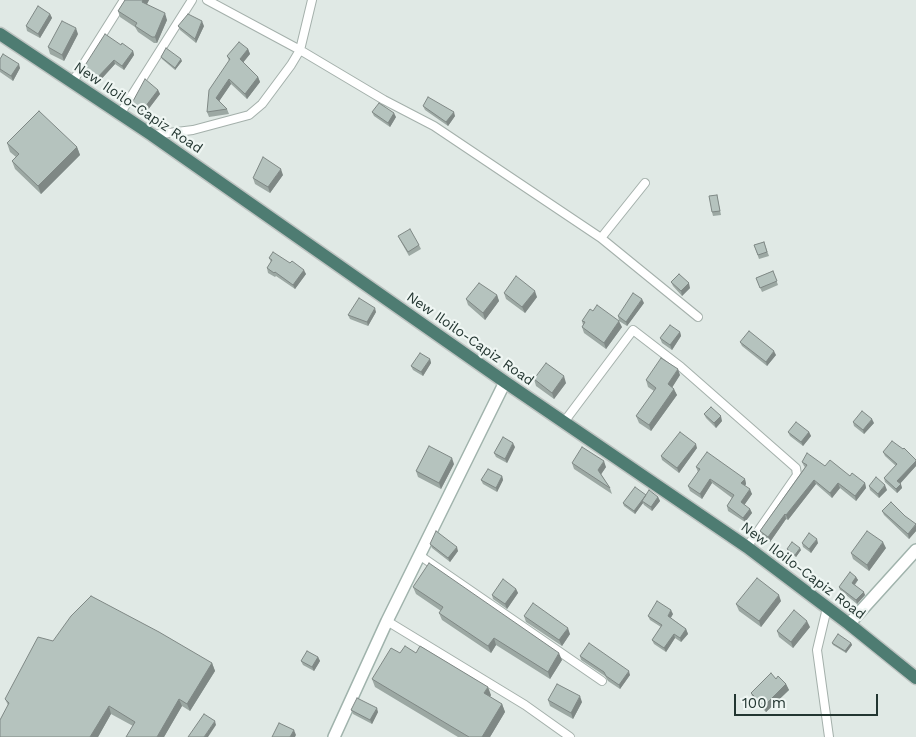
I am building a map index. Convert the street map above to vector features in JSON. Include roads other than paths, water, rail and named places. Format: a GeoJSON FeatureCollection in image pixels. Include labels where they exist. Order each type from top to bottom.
{"type":"FeatureCollection","features":[{"type":"Feature","properties":{"kind":"highway","name":"New Iloilo-Capiz Road"},"geometry":{"type":"LineString","coordinates":[[0,34],[152,135],[505,382],[748,547],[916,678]]}},
{"type":"Feature","properties":{"kind":"main road"},"geometry":{"type":"LineString","coordinates":[[334,737],[387,621],[505,382]]}},
{"type":"Feature","properties":{"kind":"main road"},"geometry":{"type":"LineString","coordinates":[[849,624],[916,550]]}},
{"type":"Feature","properties":{"kind":"street"},"geometry":{"type":"LineString","coordinates":[[73,81],[124,0]]}},
{"type":"Feature","properties":{"kind":"street"},"geometry":{"type":"LineString","coordinates":[[120,114],[192,0]]}},
{"type":"Feature","properties":{"kind":"street"},"geometry":{"type":"LineString","coordinates":[[207,0],[300,50],[384,100],[434,126],[601,238],[698,316]]}},
{"type":"Feature","properties":{"kind":"street"},"geometry":{"type":"LineString","coordinates":[[152,135],[193,130],[249,115],[262,104],[300,50],[312,0]]}},
{"type":"Feature","properties":{"kind":"street"},"geometry":{"type":"LineString","coordinates":[[601,238],[644,183]]}},
{"type":"Feature","properties":{"kind":"street"},"geometry":{"type":"LineString","coordinates":[[564,422],[633,330],[682,367],[796,468],[797,475],[748,547]]}},
{"type":"Feature","properties":{"kind":"street"},"geometry":{"type":"LineString","coordinates":[[420,555],[602,682]]}},
{"type":"Feature","properties":{"kind":"street"},"geometry":{"type":"LineString","coordinates":[[827,608],[817,650],[829,737]]}},
{"type":"Feature","properties":{"kind":"street"},"geometry":{"type":"LineString","coordinates":[[387,621],[524,705],[570,737]]}}]}
